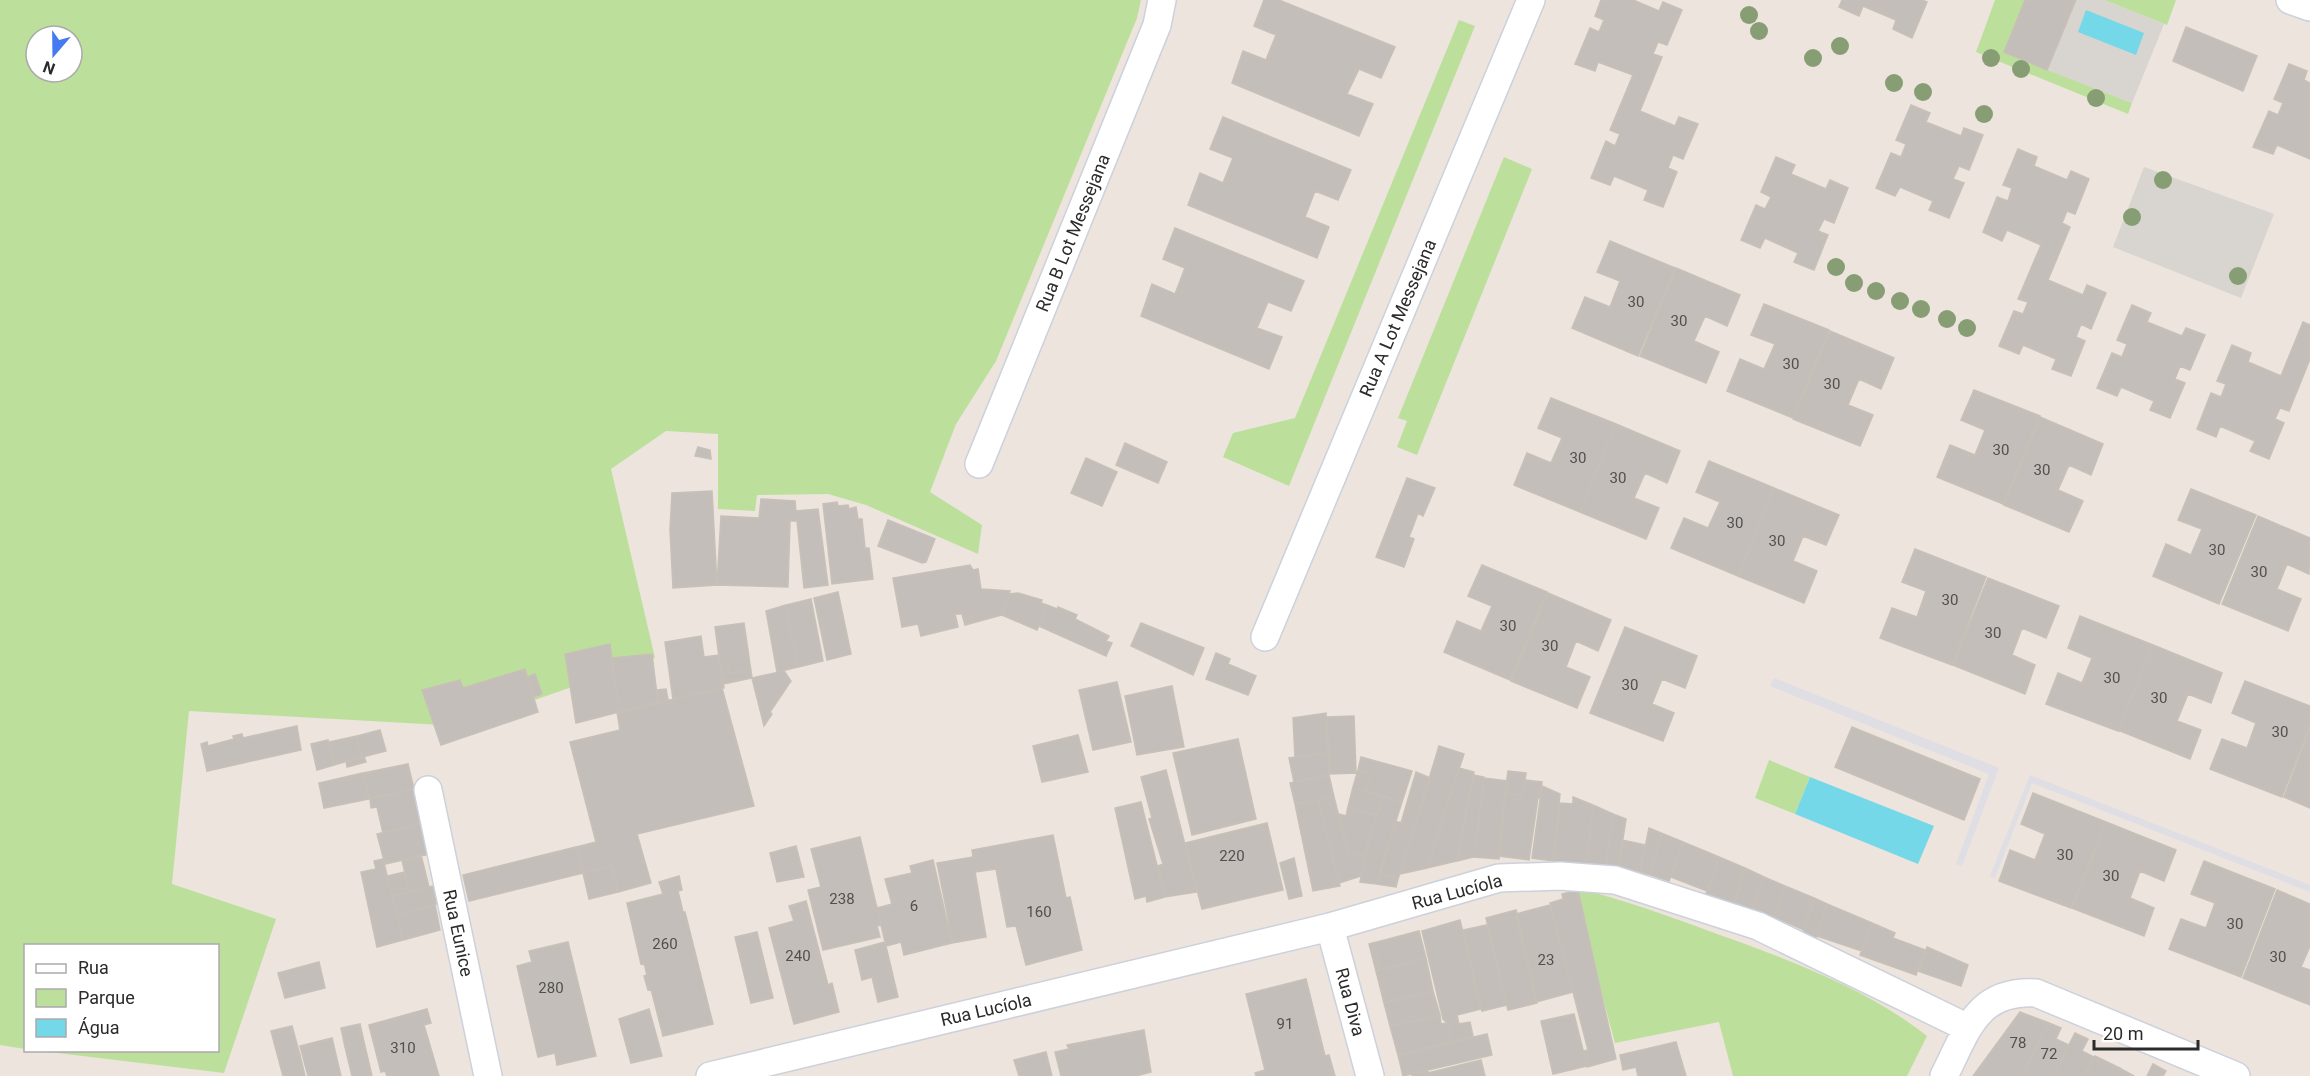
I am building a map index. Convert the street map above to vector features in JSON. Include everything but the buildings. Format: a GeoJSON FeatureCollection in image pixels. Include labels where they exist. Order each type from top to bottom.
{"type":"FeatureCollection","features":[{"type":"Feature","properties":{"kind":"street","name":"Rua B Lot Messejana"},"geometry":{"type":"LineString","coordinates":[[979,464],[1157,25],[1162,0]]}},
{"type":"Feature","properties":{"kind":"street","name":"Rua A Lot Messejana"},"geometry":{"type":"LineString","coordinates":[[1265,637],[1531,0]]}},
{"type":"Feature","properties":{"kind":"street"},"geometry":{"type":"LineString","coordinates":[[2291,0],[2310,7]]}},
{"type":"Feature","properties":{"kind":"street","name":"Rua Eunice"},"geometry":{"type":"LineString","coordinates":[[428,790],[488,1076]]}},
{"type":"Feature","properties":{"kind":"street","name":"Rua Lucíola"},"geometry":{"type":"LineString","coordinates":[[710,1076],[1330,927],[1499,878],[1560,876],[1614,880],[1758,926],[1968,1028]]}},
{"type":"Feature","properties":{"kind":"street","name":"Rua Diva"},"geometry":{"type":"LineString","coordinates":[[1330,927],[1370,1076]]}},
{"type":"Feature","properties":{"kind":"street"},"geometry":{"type":"LineString","coordinates":[[1944,1076],[1968,1028],[1981,1009],[2017,992],[2036,993],[2236,1076]]}},
{"type":"Feature","properties":{"kind":"shaded area"},"geometry":{"type":"Polygon","coordinates":[[[2077,0],[2104,0],[2164,24],[2132,103],[2047,70],[2077,0]]]}},
{"type":"Feature","properties":{"kind":"shaded area"},"geometry":{"type":"Polygon","coordinates":[[[2144,167],[2274,214],[2241,298],[2113,247],[2144,167]]]}},
{"type":"Feature","properties":{"kind":"shaded area"},"geometry":{"type":"Polygon","coordinates":[[[1774,678],[1999,768],[1962,866],[1956,864],[1989,774],[1770,686],[1774,678]]]}},
{"type":"Feature","properties":{"kind":"shaded area"},"geometry":{"type":"Polygon","coordinates":[[[2030,775],[2310,885],[2310,892],[2032,783],[1995,878],[1990,876],[2030,775]]]}},
{"type":"Feature","properties":{"kind":"green space"},"geometry":{"type":"Polygon","coordinates":[[[0,0],[1141,0],[1137,18],[996,361],[956,424],[930,492],[982,525],[978,554],[866,505],[828,494],[757,495],[755,511],[718,509],[718,434],[666,431],[611,469],[655,658],[460,726],[189,711],[172,884],[276,919],[224,1073],[49,1052],[219,1052],[219,944],[24,944],[24,1049],[0,1045],[0,0]]]}},
{"type":"Feature","properties":{"kind":"green space"},"geometry":{"type":"Polygon","coordinates":[[[1995,0],[2025,0],[2004,52],[2132,103],[2128,114],[1976,52],[1995,0]]]}},
{"type":"Feature","properties":{"kind":"green space"},"geometry":{"type":"Polygon","coordinates":[[[2104,0],[2176,0],[2167,25],[2104,0]]]}},
{"type":"Feature","properties":{"kind":"green space"},"geometry":{"type":"Polygon","coordinates":[[[1459,20],[1475,26],[1289,486],[1223,457],[1233,433],[1295,418],[1459,20]]]}},
{"type":"Feature","properties":{"kind":"green space"},"geometry":{"type":"Polygon","coordinates":[[[1504,157],[1532,169],[1417,455],[1397,447],[1407,421],[1398,418],[1504,157]]]}},
{"type":"Feature","properties":{"kind":"green space"},"geometry":{"type":"Polygon","coordinates":[[[1769,760],[1810,777],[1795,814],[1755,798],[1769,760]]]}},
{"type":"Feature","properties":{"kind":"green space"},"geometry":{"type":"Polygon","coordinates":[[[1573,887],[1663,914],[1799,965],[1879,1003],[1927,1036],[1907,1076],[1733,1076],[1719,1022],[1615,1043],[1573,887]]]}},
{"type":"Feature","properties":{"kind":"water"},"geometry":{"type":"Polygon","coordinates":[[[2086,10],[2144,33],[2136,55],[2078,32],[2086,10]]]}},
{"type":"Feature","properties":{"kind":"water"},"geometry":{"type":"Polygon","coordinates":[[[1810,777],[1934,826],[1918,864],[1795,814],[1810,777]]]}}]}
